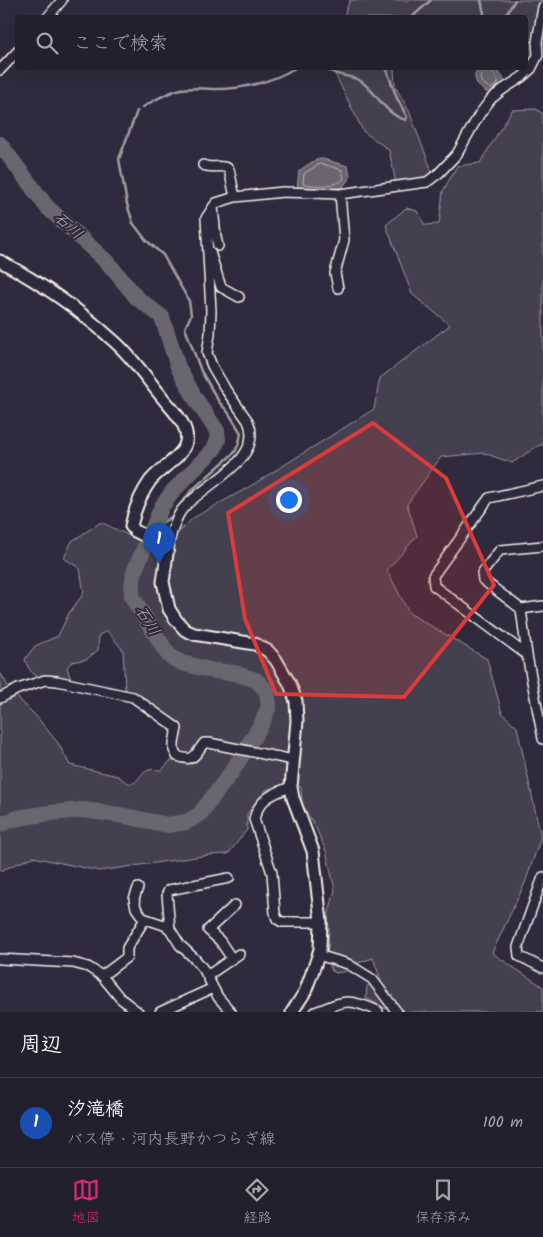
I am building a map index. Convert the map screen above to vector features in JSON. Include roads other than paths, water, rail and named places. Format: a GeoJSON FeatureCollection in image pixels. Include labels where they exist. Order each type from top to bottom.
{"type":"FeatureCollection","features":[{"type":"Feature","properties":{"kind":"main road"},"geometry":{"type":"LineString","coordinates":[[0,261],[55,294],[116,343],[184,426],[187,434],[186,444],[180,453],[151,481],[130,526],[135,532],[166,547],[163,582],[165,595],[169,609],[185,630],[200,635],[255,644],[268,651],[290,684],[296,702],[297,721],[289,760],[291,787],[293,798],[313,852],[321,922],[318,956],[305,992],[292,1012]]}},
{"type":"Feature","properties":{"kind":"street"},"geometry":{"type":"LineString","coordinates":[[50,15],[62,0]]}},
{"type":"Feature","properties":{"kind":"street"},"geometry":{"type":"LineString","coordinates":[[166,547],[181,510],[232,467],[243,456],[250,443],[250,426],[248,421],[226,390],[207,353],[211,324],[206,218],[213,207],[224,199],[235,197],[283,192],[340,194],[427,182],[457,154],[479,115],[491,99],[522,77],[540,57],[536,42],[543,7]]}},
{"type":"Feature","properties":{"kind":"street"},"geometry":{"type":"LineString","coordinates":[[0,70],[15,54]]}},
{"type":"Feature","properties":{"kind":"street"},"geometry":{"type":"LineString","coordinates":[[203,165],[229,169],[235,197]]}},
{"type":"Feature","properties":{"kind":"street"},"geometry":{"type":"LineString","coordinates":[[338,288],[335,273],[344,240],[340,194]]}},
{"type":"Feature","properties":{"kind":"street"},"geometry":{"type":"LineString","coordinates":[[213,207],[218,246]]}},
{"type":"Feature","properties":{"kind":"street"},"geometry":{"type":"LineString","coordinates":[[207,248],[213,259],[222,286],[239,298]]}},
{"type":"Feature","properties":{"kind":"street"},"geometry":{"type":"LineString","coordinates":[[527,655],[434,586],[433,576],[489,498],[543,486]]}},
{"type":"Feature","properties":{"kind":"street"},"geometry":{"type":"LineString","coordinates":[[543,546],[500,550],[482,573],[484,580],[520,610],[543,739]]}},
{"type":"Feature","properties":{"kind":"street"},"geometry":{"type":"LineString","coordinates":[[520,610],[543,606]]}},
{"type":"Feature","properties":{"kind":"street"},"geometry":{"type":"LineString","coordinates":[[0,698],[18,689],[45,680],[133,697],[177,728],[174,743],[174,750],[177,756],[191,758],[198,754],[204,743],[209,743],[289,760]]}},
{"type":"Feature","properties":{"kind":"street"},"geometry":{"type":"LineString","coordinates":[[291,787],[271,794],[255,814],[254,819],[270,866],[275,913],[278,919],[282,922],[321,922]]}},
{"type":"Feature","properties":{"kind":"street"},"geometry":{"type":"LineString","coordinates":[[170,929],[167,894],[169,890],[229,878]]}},
{"type":"Feature","properties":{"kind":"street"},"geometry":{"type":"LineString","coordinates":[[542,880],[518,947],[519,956],[543,968]]}},
{"type":"Feature","properties":{"kind":"street"},"geometry":{"type":"LineString","coordinates":[[138,888],[134,899],[136,908],[145,918],[170,929],[180,945],[196,960],[218,997],[231,1012]]}},
{"type":"Feature","properties":{"kind":"street"},"geometry":{"type":"LineString","coordinates":[[207,976],[235,957],[208,930],[235,905]]}},
{"type":"Feature","properties":{"kind":"street"},"geometry":{"type":"LineString","coordinates":[[102,976],[127,957],[127,948],[145,918]]}},
{"type":"Feature","properties":{"kind":"street"},"geometry":{"type":"LineString","coordinates":[[318,956],[348,964],[372,979],[397,1012]]}},
{"type":"Feature","properties":{"kind":"street"},"geometry":{"type":"LineString","coordinates":[[0,959],[74,963],[88,967],[102,976],[120,998],[138,1012]]}},
{"type":"Feature","properties":{"kind":"street"},"geometry":{"type":"LineString","coordinates":[[160,1012],[213,988]]}},
{"type":"Feature","properties":{"kind":"street"},"geometry":{"type":"LineString","coordinates":[[314,1012],[336,1003],[348,1001],[359,1003],[378,1012]]}},
{"type":"Feature","properties":{"kind":"water"},"geometry":{"type":"Polygon","coordinates":[[[480,70],[496,70],[502,76],[506,85],[492,95],[477,84],[475,74],[480,70]]]}},
{"type":"Feature","properties":{"kind":"water"},"geometry":{"type":"Polygon","coordinates":[[[318,159],[348,166],[350,177],[343,187],[321,190],[297,189],[299,171],[318,159]]]}},
{"type":"Feature","properties":{"kind":"waterway"},"geometry":{"type":"LineString","coordinates":[[414,15],[431,0]]}},
{"type":"Feature","properties":{"kind":"waterway"},"geometry":{"type":"LineString","coordinates":[[481,0],[484,15]]}},
{"type":"Feature","properties":{"kind":"waterway"},"geometry":{"type":"LineString","coordinates":[[506,15],[515,0]]}},
{"type":"Feature","properties":{"kind":"waterway"},"geometry":{"type":"LineString","coordinates":[[143,107],[176,90],[194,88],[226,89],[247,86],[267,81],[291,70]]}},
{"type":"Feature","properties":{"kind":"waterway"},"geometry":{"type":"LineString","coordinates":[[329,70],[362,82],[387,109],[406,120],[407,117],[397,98],[387,70]]}},
{"type":"Feature","properties":{"kind":"waterway"},"geometry":{"type":"LineString","coordinates":[[137,111],[119,159],[127,204],[133,223],[146,240],[163,255],[189,301],[191,315],[185,328],[201,371],[219,402],[228,412],[241,433],[235,452],[191,491],[171,517],[152,529]]}},
{"type":"Feature","properties":{"kind":"waterway","name":"石川"},"geometry":{"type":"LineString","coordinates":[[0,144],[47,207],[108,263],[137,298],[162,317],[178,367],[195,398],[217,431],[218,440],[214,449],[173,491],[162,506],[134,572],[132,597],[169,656],[182,663],[214,671],[234,673],[256,680],[267,691],[269,706],[262,723],[233,770],[199,815],[186,822],[168,825],[120,815],[83,810],[18,818],[0,824]]}},
{"type":"Feature","properties":{"kind":"place","name":"汐滝橋"},"geometry":{"type":"Point","coordinates":[159,564]}}]}
